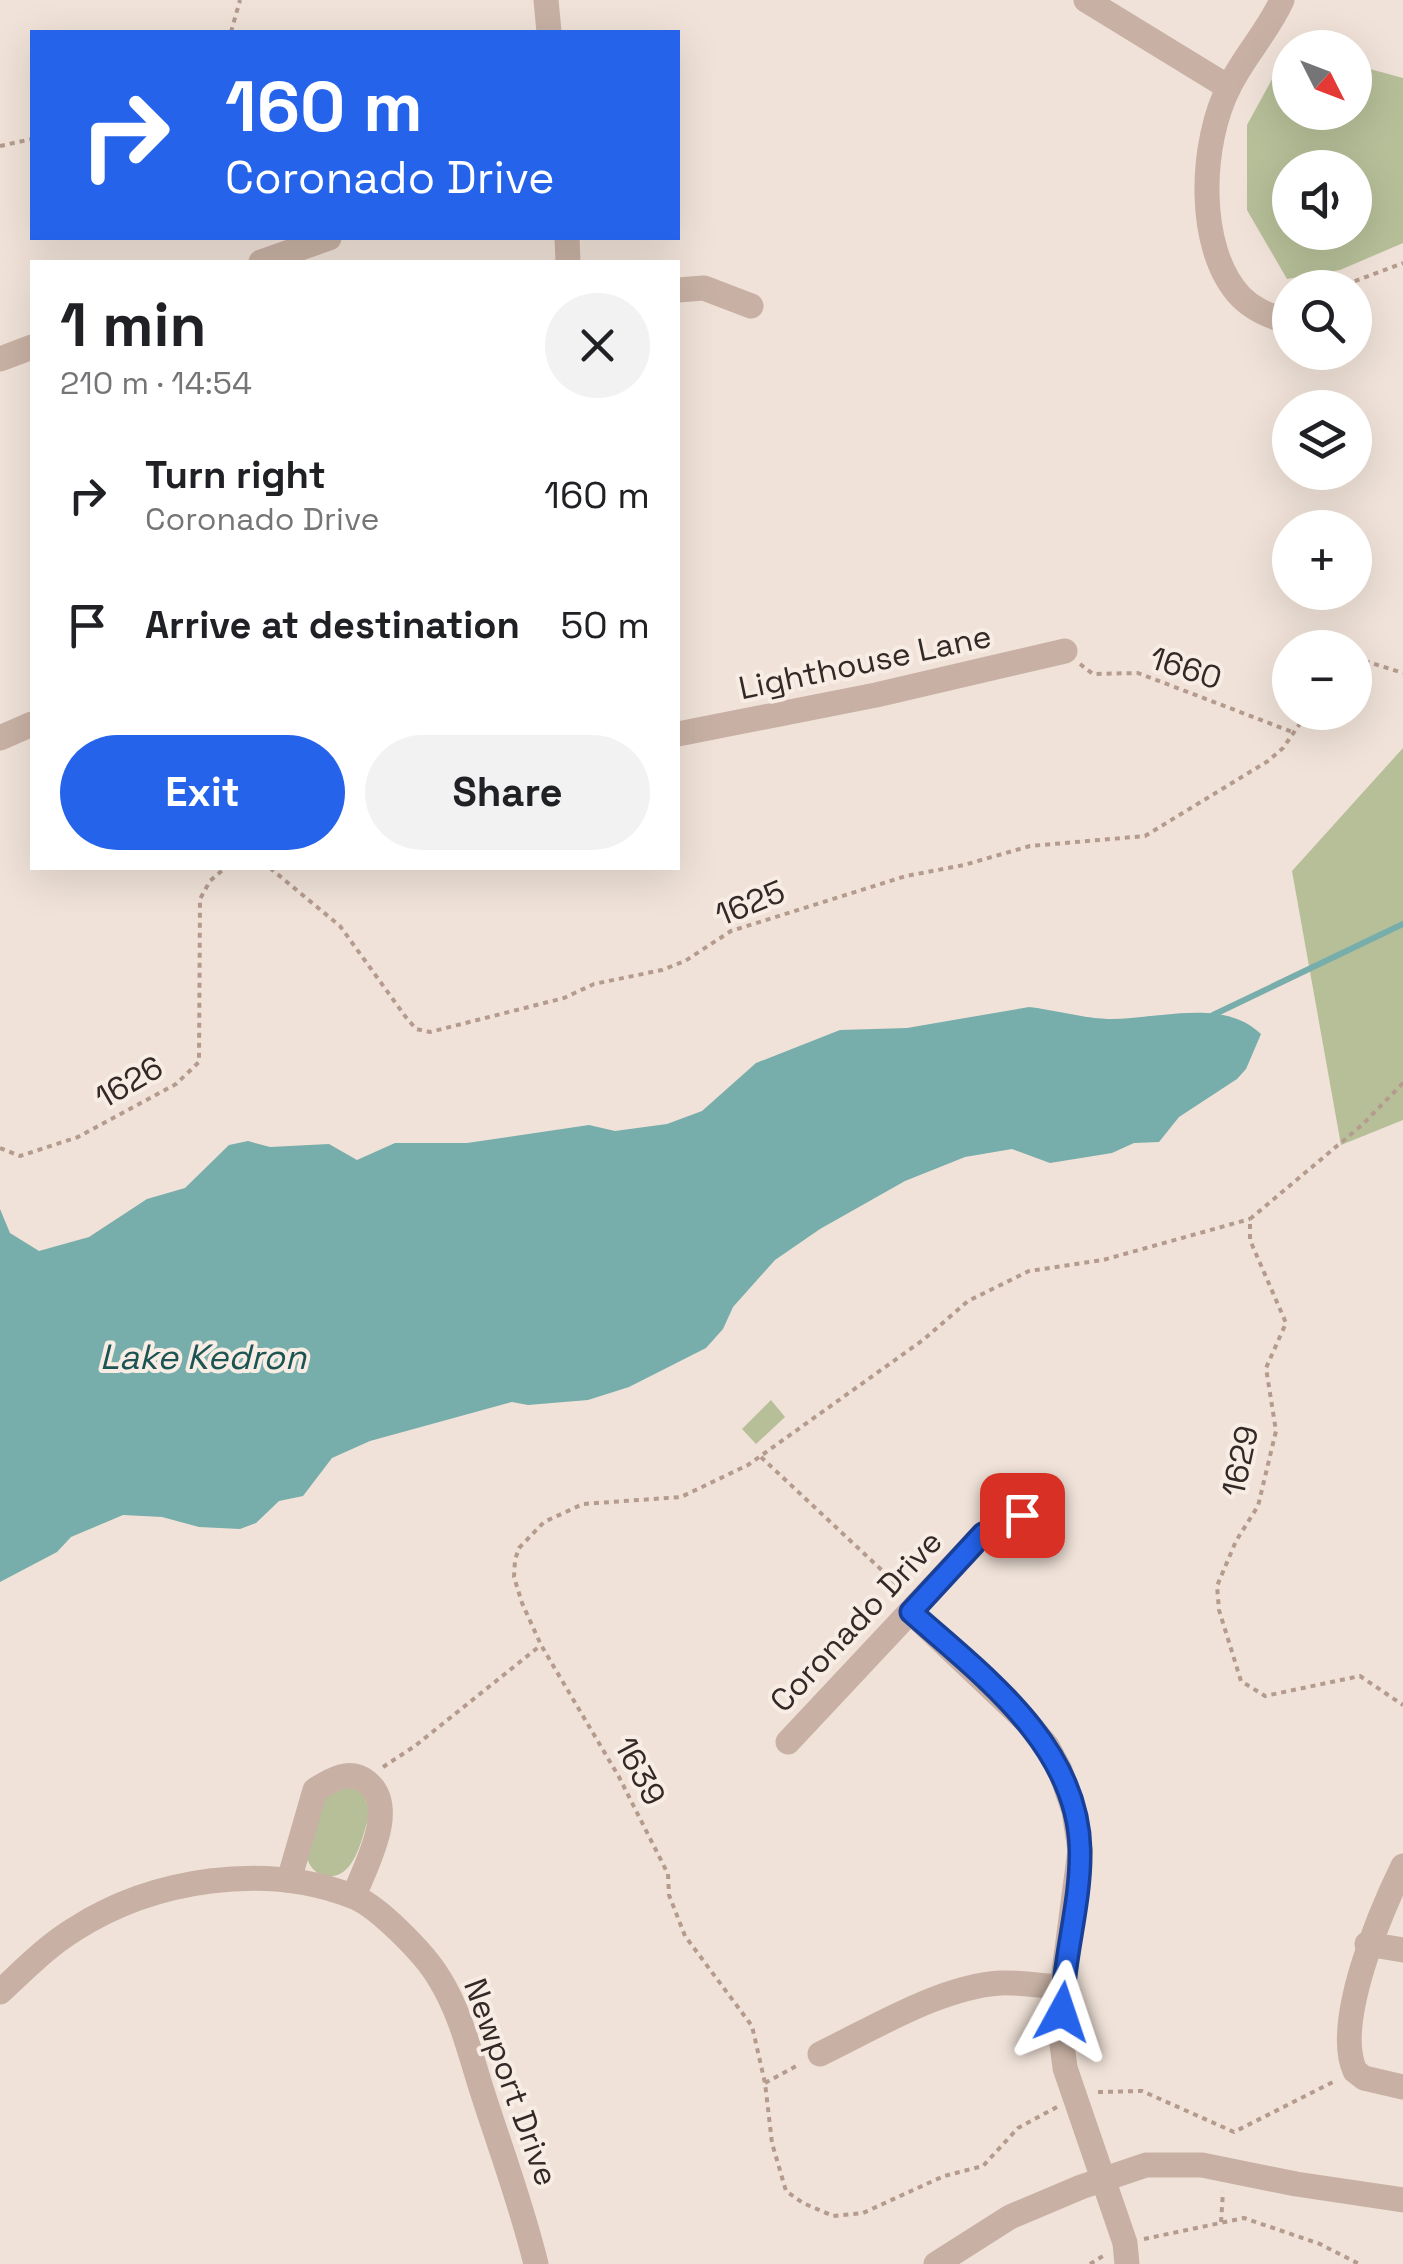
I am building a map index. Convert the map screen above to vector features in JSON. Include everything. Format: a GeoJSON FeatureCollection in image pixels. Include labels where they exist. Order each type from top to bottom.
{"type":"FeatureCollection","features":[{"type":"Feature","properties":{"kind":"street"},"geometry":{"type":"LineString","coordinates":[[546,0],[549,30]]}},
{"type":"Feature","properties":{"kind":"street"},"geometry":{"type":"LineString","coordinates":[[1086,0],[1228,87]]}},
{"type":"Feature","properties":{"kind":"street"},"geometry":{"type":"LineString","coordinates":[[1272,317],[1255,310],[1238,294],[1215,246],[1208,212],[1207,172],[1228,87],[1282,0]]}},
{"type":"Feature","properties":{"kind":"street"},"geometry":{"type":"LineString","coordinates":[[268,260],[323,240]]}},
{"type":"Feature","properties":{"kind":"street"},"geometry":{"type":"LineString","coordinates":[[680,290],[704,288],[750,306]]}},
{"type":"Feature","properties":{"kind":"street"},"geometry":{"type":"LineString","coordinates":[[0,359],[30,348]]}},
{"type":"Feature","properties":{"kind":"street","name":"Lighthouse Lane"},"geometry":{"type":"LineString","coordinates":[[680,734],[876,695],[1066,651]]}},
{"type":"Feature","properties":{"kind":"street"},"geometry":{"type":"LineString","coordinates":[[0,738],[30,725]]}},
{"type":"Feature","properties":{"kind":"street","name":"Coronado Drive"},"geometry":{"type":"LineString","coordinates":[[788,1742],[983,1534],[1022,1515]]}},
{"type":"Feature","properties":{"kind":"street"},"geometry":{"type":"LineString","coordinates":[[914,1608],[1047,1746],[1074,1811],[1080,1850],[1062,1988],[1061,2036],[1065,2068],[1126,2254]]}},
{"type":"Feature","properties":{"kind":"street"},"geometry":{"type":"LineString","coordinates":[[289,1880],[315,1790],[337,1776],[357,1776],[374,1790],[380,1807],[378,1829],[354,1896]]}},
{"type":"Feature","properties":{"kind":"street"},"geometry":{"type":"LineString","coordinates":[[1403,1866],[1367,1944],[1350,2052],[1355,2071],[1364,2078],[1403,2087]]}},
{"type":"Feature","properties":{"kind":"street","name":"Newport Drive"},"geometry":{"type":"LineString","coordinates":[[0,1992],[47,1949],[77,1928],[162,1891],[221,1880],[289,1880],[354,1896],[421,1953],[452,2001],[518,2192],[536,2264]]}},
{"type":"Feature","properties":{"kind":"street"},"geometry":{"type":"LineString","coordinates":[[1367,1944],[1403,1950]]}},
{"type":"Feature","properties":{"kind":"street"},"geometry":{"type":"LineString","coordinates":[[820,2054],[916,2007],[970,1990],[1000,1983],[1062,1988]]}},
{"type":"Feature","properties":{"kind":"street"},"geometry":{"type":"LineString","coordinates":[[936,2264],[1010,2217],[1146,2165],[1202,2165],[1403,2200]]}},
{"type":"Feature","properties":{"kind":"path"},"geometry":{"type":"LineString","coordinates":[[232,30],[240,0]]}},
{"type":"Feature","properties":{"kind":"path"},"geometry":{"type":"LineString","coordinates":[[0,146],[30,139]]}},
{"type":"Feature","properties":{"kind":"path"},"geometry":{"type":"LineString","coordinates":[[1372,275],[1403,263]]}},
{"type":"Feature","properties":{"kind":"path","name":"1660"},"geometry":{"type":"LineString","coordinates":[[1066,651],[1093,674],[1138,673],[1295,734]]}},
{"type":"Feature","properties":{"kind":"path"},"geometry":{"type":"LineString","coordinates":[[1372,663],[1403,673]]}},
{"type":"Feature","properties":{"kind":"path","name":"1625"},"geometry":{"type":"LineString","coordinates":[[272,870],[340,926],[416,1029],[430,1032],[564,998],[594,984],[662,970],[685,961],[731,931],[906,876],[1030,846],[1145,836],[1268,761],[1297,730]]}},
{"type":"Feature","properties":{"kind":"path","name":"1626"},"geometry":{"type":"LineString","coordinates":[[0,1148],[20,1156],[78,1137],[176,1084],[199,1062],[200,899],[210,881],[223,870]]}},
{"type":"Feature","properties":{"kind":"path"},"geometry":{"type":"LineString","coordinates":[[1250,1219],[1362,1125],[1403,1083]]}},
{"type":"Feature","properties":{"kind":"path","name":"1639"},"geometry":{"type":"LineString","coordinates":[[1250,1219],[1104,1260],[1028,1272],[968,1301],[923,1340],[760,1457],[681,1497],[584,1504],[544,1522],[519,1548],[514,1578],[541,1645],[619,1777],[668,1874],[669,1894],[685,1936],[752,2026],[765,2084],[772,2143],[786,2191],[803,2203],[833,2216],[862,2213],[944,2176],[984,2166],[1018,2128],[1075,2098],[1104,2091],[1142,2091],[1234,2132],[1355,2071]]}},
{"type":"Feature","properties":{"kind":"path","name":"1629"},"geometry":{"type":"LineString","coordinates":[[1250,1219],[1250,1240],[1286,1324],[1266,1368],[1276,1431],[1258,1506],[1236,1541],[1217,1586],[1218,1610],[1229,1646],[1242,1681],[1266,1696],[1360,1676],[1403,1706]]}},
{"type":"Feature","properties":{"kind":"path"},"geometry":{"type":"LineString","coordinates":[[760,1457],[914,1608]]}},
{"type":"Feature","properties":{"kind":"path"},"geometry":{"type":"LineString","coordinates":[[365,1780],[415,1746],[541,1645]]}},
{"type":"Feature","properties":{"kind":"path"},"geometry":{"type":"LineString","coordinates":[[765,2084],[820,2054]]}},
{"type":"Feature","properties":{"kind":"path"},"geometry":{"type":"LineString","coordinates":[[1126,2254],[1244,2218],[1320,2244],[1358,2264]]}},
{"type":"Feature","properties":{"kind":"green space"},"geometry":{"type":"Polygon","coordinates":[[[1372,70],[1403,78],[1403,243],[1340,270],[1282,270],[1247,210],[1247,125],[1272,79],[1272,130],[1372,130],[1372,70]]]}},
{"type":"Feature","properties":{"kind":"green space"},"geometry":{"type":"Polygon","coordinates":[[[1403,748],[1403,1120],[1341,1145],[1292,871],[1403,748]]]}},
{"type":"Feature","properties":{"kind":"green space"},"geometry":{"type":"Polygon","coordinates":[[[771,1400],[785,1417],[756,1444],[742,1429],[771,1400]]]}},
{"type":"Feature","properties":{"kind":"green space"},"geometry":{"type":"Polygon","coordinates":[[[346,1785],[362,1790],[370,1813],[361,1843],[345,1870],[338,1875],[319,1874],[306,1855],[325,1797],[346,1785]]]}},
{"type":"Feature","properties":{"kind":"water","name":"Lake Kedron"},"geometry":{"type":"Polygon","coordinates":[[[1029,1007],[1108,1019],[1209,1013],[1228,1016],[1261,1034],[1246,1069],[1237,1079],[1179,1117],[1159,1142],[1134,1143],[1112,1153],[1050,1163],[1012,1149],[965,1157],[905,1181],[820,1229],[775,1260],[733,1307],[723,1329],[706,1348],[629,1387],[588,1400],[528,1405],[512,1402],[370,1441],[332,1458],[303,1496],[279,1501],[256,1523],[240,1529],[123,1515],[71,1537],[57,1552],[0,1582],[0,1209],[10,1233],[39,1251],[89,1237],[147,1199],[185,1188],[229,1145],[248,1141],[270,1147],[329,1144],[357,1160],[395,1143],[467,1143],[589,1125],[615,1131],[667,1124],[702,1111],[756,1063],[840,1030],[907,1028],[1029,1007]]]}},
{"type":"Feature","properties":{"kind":"waterway"},"geometry":{"type":"LineString","coordinates":[[1213,1015],[1403,924]]}},
{"type":"Feature","properties":{"kind":"route"},"geometry":{"type":"LineString","coordinates":[[1022,1515],[983,1534],[911,1612],[1026,1721],[1047,1746],[1060,1770],[1074,1811],[1080,1850],[1062,2012]]}}]}
